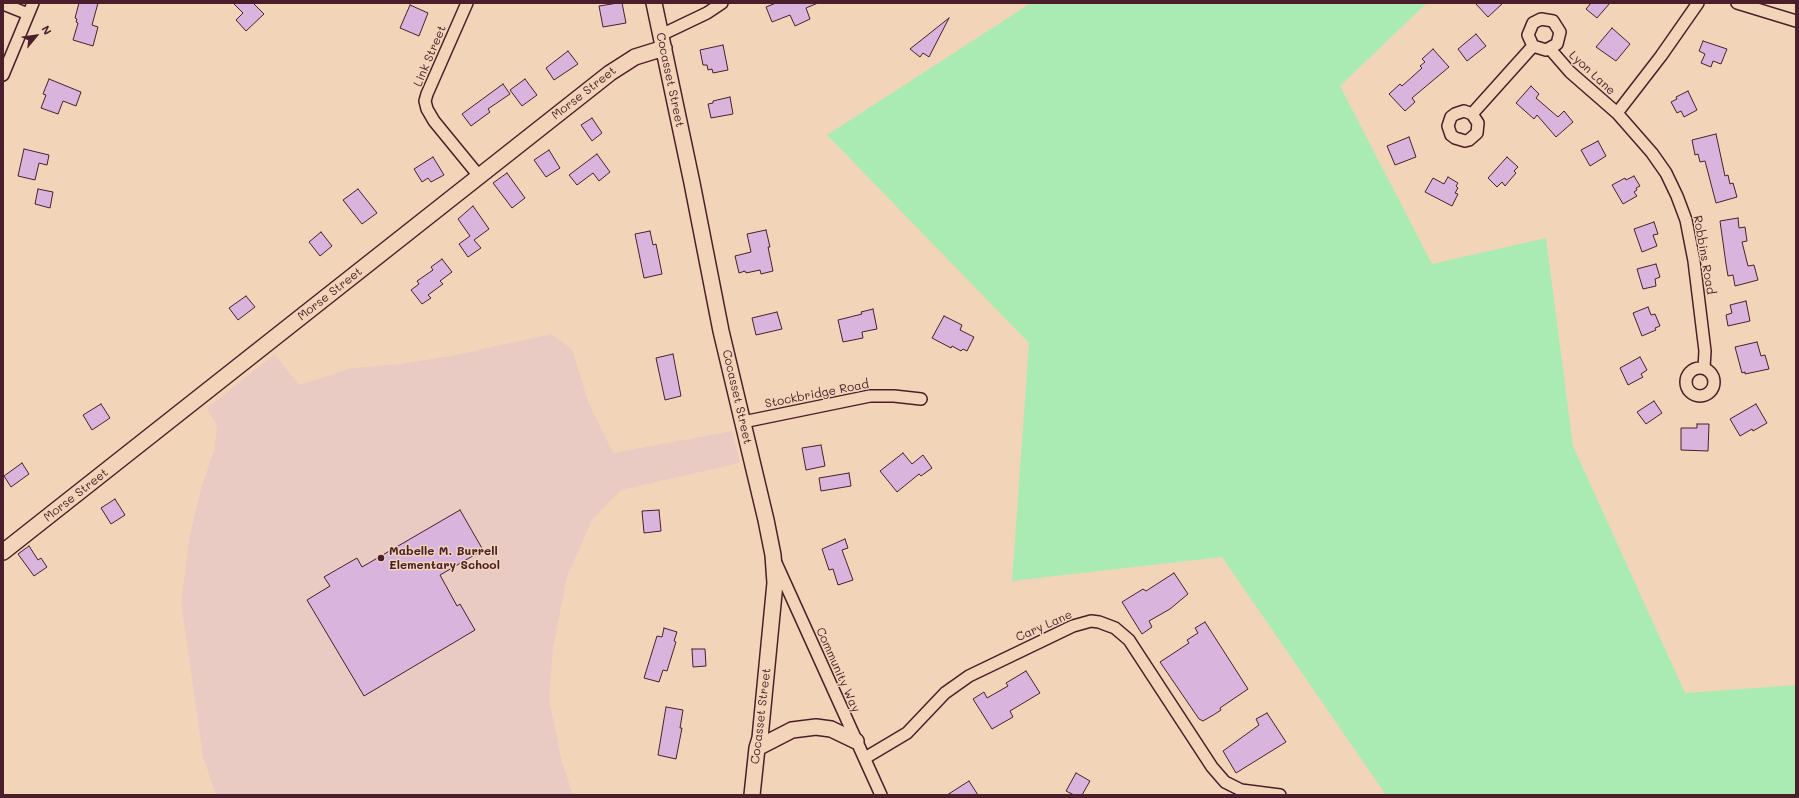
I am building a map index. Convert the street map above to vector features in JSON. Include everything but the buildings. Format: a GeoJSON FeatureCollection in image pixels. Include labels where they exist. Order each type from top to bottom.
{"type":"FeatureCollection","features":[{"type":"Feature","properties":{"kind":"main road","name":"Cocasset Street"},"geometry":{"type":"LineString","coordinates":[[654,3],[721,331],[743,422],[772,555],[775,583],[760,738],[757,748],[752,795]]}},
{"type":"Feature","properties":{"kind":"main road","name":"Morse Street"},"geometry":{"type":"LineString","coordinates":[[3,552],[618,67],[662,42]]}},
{"type":"Feature","properties":{"kind":"main road"},"geometry":{"type":"LineString","coordinates":[[757,748],[792,730],[816,727],[831,729],[856,741]]}},
{"type":"Feature","properties":{"kind":"street"},"geometry":{"type":"LineString","coordinates":[[3,75],[33,3]]}},
{"type":"Feature","properties":{"kind":"street","name":"Link Street"},"geometry":{"type":"LineString","coordinates":[[468,3],[427,94],[426,101],[434,121],[479,176]]}},
{"type":"Feature","properties":{"kind":"street"},"geometry":{"type":"LineString","coordinates":[[662,42],[722,3]]}},
{"type":"Feature","properties":{"kind":"street"},"geometry":{"type":"LineString","coordinates":[[1617,113],[1661,56],[1698,3]]}},
{"type":"Feature","properties":{"kind":"street"},"geometry":{"type":"LineString","coordinates":[[1737,3],[1796,21]]}},
{"type":"Feature","properties":{"kind":"street"},"geometry":{"type":"LineString","coordinates":[[3,4],[28,14]]}},
{"type":"Feature","properties":{"kind":"street","name":"Lyon Lane"},"geometry":{"type":"LineString","coordinates":[[1533,46],[1529,39],[1529,30],[1533,23],[1545,18],[1553,21],[1560,32],[1559,40],[1550,49],[1570,72],[1617,113]]}},
{"type":"Feature","properties":{"kind":"street"},"geometry":{"type":"LineString","coordinates":[[1472,114],[1533,46],[1541,50],[1550,49]]}},
{"type":"Feature","properties":{"kind":"street","name":"Robbins Road"},"geometry":{"type":"LineString","coordinates":[[1617,113],[1652,153],[1666,173],[1682,208],[1691,242],[1694,261],[1705,351],[1704,368]]}},
{"type":"Feature","properties":{"kind":"street","name":"Stockbridge Road"},"geometry":{"type":"LineString","coordinates":[[743,422],[870,396],[921,399]]}},
{"type":"Feature","properties":{"kind":"street","name":"Community Way"},"geometry":{"type":"LineString","coordinates":[[772,555],[880,795]]}},
{"type":"Feature","properties":{"kind":"street","name":"Cary Lane"},"geometry":{"type":"LineString","coordinates":[[864,758],[899,740],[908,733],[945,693],[969,676],[1073,626],[1091,621],[1099,622],[1115,628],[1129,640],[1212,767],[1225,782],[1241,790],[1280,795]]}},
{"type":"Feature","properties":{"kind":"shaded area","name":"Mabelle M. Burrell Elementary School"},"geometry":{"type":"Polygon","coordinates":[[[551,334],[572,349],[589,404],[613,453],[732,431],[740,463],[621,490],[592,520],[567,577],[553,648],[549,699],[562,762],[573,795],[216,795],[203,757],[181,603],[189,539],[202,485],[214,451],[217,426],[207,408],[275,354],[299,385],[352,368],[401,364],[456,355],[551,334]]]}},
{"type":"Feature","properties":{"kind":"green space"},"geometry":{"type":"Polygon","coordinates":[[[1031,3],[1427,3],[1340,86],[1432,264],[1546,238],[1573,446],[1685,693],[1796,685],[1796,795],[1386,795],[1222,557],[1012,581],[1029,343],[827,135],[1031,3]]]}},
{"type":"Feature","properties":{"kind":"place","name":"Mabelle M. Burrell Elementary School"},"geometry":{"type":"Point","coordinates":[381,558]}}]}
